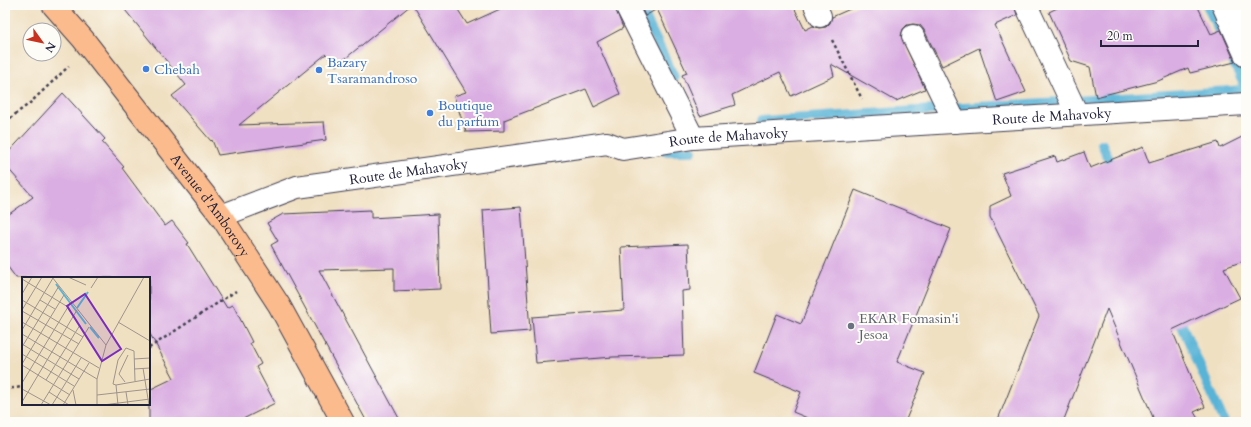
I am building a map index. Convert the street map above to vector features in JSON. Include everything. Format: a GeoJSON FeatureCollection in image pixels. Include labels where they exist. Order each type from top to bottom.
{"type":"FeatureCollection","features":[{"type":"Feature","properties":{"kind":"main road","name":"Avenue d'Amborovy"},"geometry":{"type":"LineString","coordinates":[[53,5],[90,47],[221,216],[279,305],[343,422]]}},
{"type":"Feature","properties":{"kind":"street"},"geometry":{"type":"LineString","coordinates":[[626,5],[693,138]]}},
{"type":"Feature","properties":{"kind":"street"},"geometry":{"type":"LineString","coordinates":[[1026,5],[1077,114]]}},
{"type":"Feature","properties":{"kind":"street"},"geometry":{"type":"LineString","coordinates":[[1232,10],[1246,56]]}},
{"type":"Feature","properties":{"kind":"street"},"geometry":{"type":"LineString","coordinates":[[913,36],[952,115]]}},
{"type":"Feature","properties":{"kind":"street","name":"Route de Mahavoky"},"geometry":{"type":"LineString","coordinates":[[221,216],[297,186],[607,143],[623,148],[693,138],[875,127],[952,115],[1077,114],[1246,104]]}},
{"type":"Feature","properties":{"kind":"path"},"geometry":{"type":"LineString","coordinates":[[817,10],[875,127]]}},
{"type":"Feature","properties":{"kind":"path"},"geometry":{"type":"LineString","coordinates":[[5,122],[30,103],[90,47]]}},
{"type":"Feature","properties":{"kind":"path"},"geometry":{"type":"LineString","coordinates":[[150,347],[260,276]]}},
{"type":"Feature","properties":{"kind":"path"},"geometry":{"type":"LineString","coordinates":[[5,388],[22,388]]}},
{"type":"Feature","properties":{"kind":"building"},"geometry":{"type":"Polygon","coordinates":[[[121,5],[411,5],[336,66],[326,54],[239,125],[324,122],[326,140],[218,155],[212,140],[211,141],[172,96],[186,85],[121,5]]]}},
{"type":"Feature","properties":{"kind":"building"},"geometry":{"type":"Polygon","coordinates":[[[413,5],[455,5],[467,24],[509,5],[614,5],[623,28],[597,42],[620,94],[594,107],[586,89],[504,120],[504,131],[466,132],[454,96],[466,92],[413,5]]]}},
{"type":"Feature","properties":{"kind":"building"},"geometry":{"type":"Polygon","coordinates":[[[640,5],[793,5],[805,30],[813,26],[819,28],[826,27],[830,23],[832,17],[859,5],[1014,5],[1017,15],[995,25],[1026,92],[997,102],[979,48],[942,66],[924,30],[920,25],[913,24],[907,25],[903,29],[901,36],[925,89],[896,101],[831,64],[834,76],[791,96],[780,72],[732,95],[735,105],[700,116],[682,75],[687,73],[657,9],[645,16],[640,5]]]}},
{"type":"Feature","properties":{"kind":"building"},"geometry":{"type":"Polygon","coordinates":[[[1063,5],[1197,5],[1211,34],[1221,30],[1235,62],[1190,73],[1188,68],[1158,81],[1096,97],[1090,67],[1071,61],[1049,12],[1063,5]]]}},
{"type":"Feature","properties":{"kind":"building"},"geometry":{"type":"Polygon","coordinates":[[[63,93],[105,139],[102,142],[124,167],[122,168],[165,226],[172,221],[189,243],[187,244],[227,308],[233,305],[252,342],[250,343],[261,364],[256,367],[275,403],[237,422],[149,422],[150,390],[174,378],[150,334],[150,277],[16,278],[5,263],[5,217],[33,197],[5,165],[5,156],[63,93]]]}},
{"type":"Feature","properties":{"kind":"building"},"geometry":{"type":"Polygon","coordinates":[[[1246,135],[1246,260],[1224,268],[1240,298],[1172,330],[1191,378],[1205,407],[1194,412],[1200,422],[1155,422],[1107,309],[1063,422],[997,422],[1039,316],[990,217],[990,206],[1011,196],[1002,173],[1055,156],[1057,162],[1084,152],[1090,168],[1143,147],[1149,163],[1218,142],[1220,148],[1246,135]]]}},
{"type":"Feature","properties":{"kind":"building"},"geometry":{"type":"Polygon","coordinates":[[[855,190],[951,229],[897,362],[925,373],[905,422],[817,422],[793,412],[801,392],[754,373],[777,314],[801,324],[855,190]]]}},
{"type":"Feature","properties":{"kind":"building"},"geometry":{"type":"Polygon","coordinates":[[[521,207],[530,331],[491,334],[483,210],[521,207]]]}},
{"type":"Feature","properties":{"kind":"building"},"geometry":{"type":"Polygon","coordinates":[[[371,210],[371,218],[438,214],[440,289],[394,291],[394,268],[319,270],[401,422],[367,422],[271,245],[278,241],[267,223],[283,214],[371,210]]]}},
{"type":"Feature","properties":{"kind":"building"},"geometry":{"type":"Polygon","coordinates":[[[688,244],[690,290],[682,291],[684,355],[613,357],[536,363],[532,317],[624,310],[621,247],[688,244]]]}},
{"type":"Feature","properties":{"kind":"waterway"},"geometry":{"type":"LineString","coordinates":[[639,5],[674,77]]}},
{"type":"Feature","properties":{"kind":"waterway"},"geometry":{"type":"LineString","coordinates":[[1207,5],[1246,89]]}},
{"type":"Feature","properties":{"kind":"waterway"},"geometry":{"type":"LineString","coordinates":[[761,121],[1246,90]]}},
{"type":"Feature","properties":{"kind":"waterway"},"geometry":{"type":"LineString","coordinates":[[1102,144],[1115,173]]}},
{"type":"Feature","properties":{"kind":"waterway"},"geometry":{"type":"LineString","coordinates":[[666,151],[692,151]]}},
{"type":"Feature","properties":{"kind":"waterway"},"geometry":{"type":"LineString","coordinates":[[1177,314],[1224,422]]}},
{"type":"Feature","properties":{"kind":"place","name":"Chebah"},"geometry":{"type":"Point","coordinates":[146,69]}},
{"type":"Feature","properties":{"kind":"place","name":"Bazary Tsaramandroso"},"geometry":{"type":"Point","coordinates":[319,70]}},
{"type":"Feature","properties":{"kind":"place","name":"Boutique du parfum"},"geometry":{"type":"Point","coordinates":[430,113]}},
{"type":"Feature","properties":{"kind":"place","name":"EKAR Fomasin'i Jesoa"},"geometry":{"type":"Point","coordinates":[851,326]}}]}
